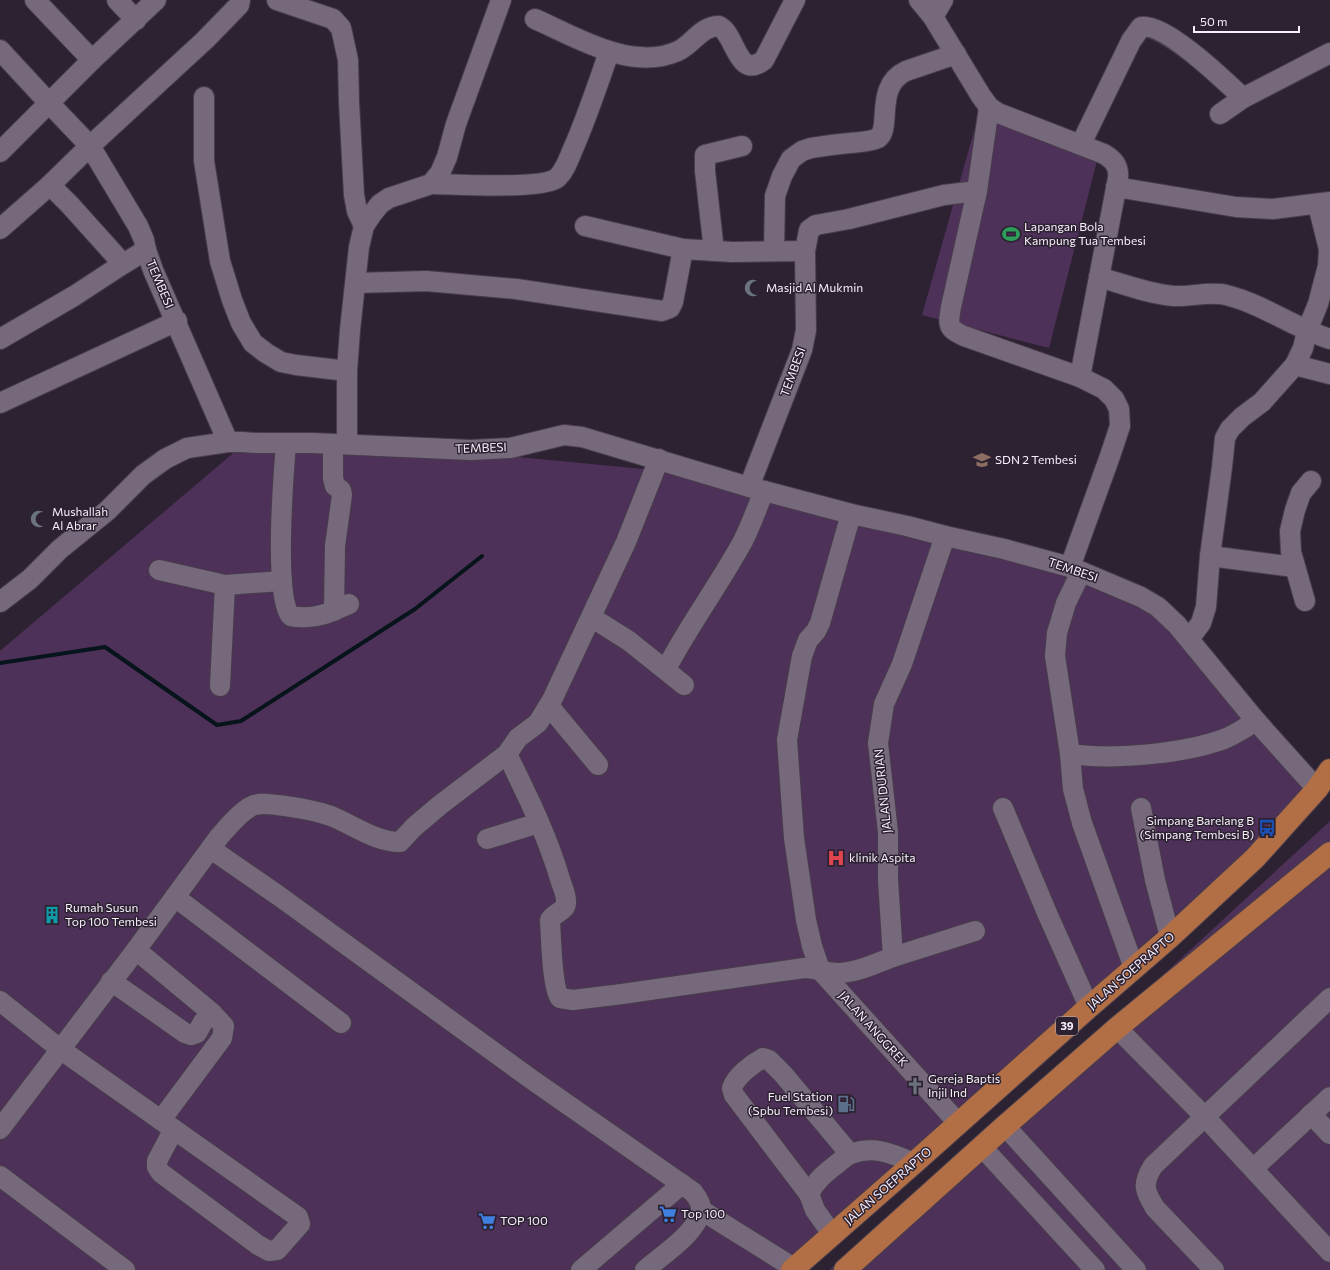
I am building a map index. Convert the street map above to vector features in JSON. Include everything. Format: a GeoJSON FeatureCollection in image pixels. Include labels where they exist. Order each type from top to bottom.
{"type":"FeatureCollection","features":[{"type":"Feature","properties":{"kind":"highway","name":"JALAN SOEPRAPTO"},"geometry":{"type":"LineString","coordinates":[[793,1269],[1170,937],[1255,858],[1317,790],[1330,770]]}},
{"type":"Feature","properties":{"kind":"highway"},"geometry":{"type":"LineString","coordinates":[[845,1270],[1005,1126],[1118,1028],[1330,853]]}},
{"type":"Feature","properties":{"kind":"street"},"geometry":{"type":"LineString","coordinates":[[35,0],[92,60]]}},
{"type":"Feature","properties":{"kind":"street"},"geometry":{"type":"LineString","coordinates":[[117,0],[136,20]]}},
{"type":"Feature","properties":{"kind":"street"},"geometry":{"type":"LineString","coordinates":[[3,142],[49,103],[156,0]]}},
{"type":"Feature","properties":{"kind":"street"},"geometry":{"type":"LineString","coordinates":[[4,219],[59,194],[90,146],[205,40],[239,5],[240,0]]}},
{"type":"Feature","properties":{"kind":"street"},"geometry":{"type":"LineString","coordinates":[[277,0],[324,8],[341,28],[348,60],[354,195],[356,211],[364,226]]}},
{"type":"Feature","properties":{"kind":"street"},"geometry":{"type":"LineString","coordinates":[[430,184],[440,173],[447,158],[456,124],[501,0]]}},
{"type":"Feature","properties":{"kind":"street"},"geometry":{"type":"LineString","coordinates":[[535,19],[609,52],[646,58],[676,51],[685,47],[698,34],[708,28],[719,26],[724,30],[744,63],[747,65],[755,65],[764,60],[795,0]]}},
{"type":"Feature","properties":{"kind":"street"},"geometry":{"type":"LineString","coordinates":[[919,0],[938,8],[956,54],[989,107],[998,113],[1104,154],[1115,163],[1119,172],[1080,377]]}},
{"type":"Feature","properties":{"kind":"street"},"geometry":{"type":"LineString","coordinates":[[1081,144],[1130,41],[1141,27],[1149,28],[1168,37],[1196,55],[1243,98]]}},
{"type":"Feature","properties":{"kind":"street"},"geometry":{"type":"LineString","coordinates":[[0,50],[90,146],[138,226],[144,240],[146,250]]}},
{"type":"Feature","properties":{"kind":"street"},"geometry":{"type":"LineString","coordinates":[[286,444],[281,526],[282,580],[286,607],[291,616],[305,618],[323,616],[341,608],[334,546],[342,495],[341,490],[336,486],[333,478],[340,444],[359,246],[364,226],[380,204],[389,198],[430,184],[539,184],[549,182],[557,178],[566,164],[581,130],[609,52]]}},
{"type":"Feature","properties":{"kind":"street"},"geometry":{"type":"LineString","coordinates":[[1220,114],[1243,98],[1330,53]]}},
{"type":"Feature","properties":{"kind":"street"},"geometry":{"type":"LineString","coordinates":[[774,251],[775,196],[782,176],[791,159],[802,151],[810,148],[869,141],[880,136],[883,127],[885,105],[889,88],[895,78],[906,70],[956,54]]}},
{"type":"Feature","properties":{"kind":"street"},"geometry":{"type":"LineString","coordinates":[[204,97],[204,161],[220,262],[241,323],[253,343],[266,354],[281,362],[347,372]]}},
{"type":"Feature","properties":{"kind":"street"},"geometry":{"type":"LineString","coordinates":[[989,107],[977,191],[951,307],[949,319],[951,328],[953,331],[964,336],[1080,377],[1104,389],[1114,399],[1120,409],[1120,426],[1057,633],[1055,656],[1070,754],[1073,790],[1082,823],[1134,968]]}},
{"type":"Feature","properties":{"kind":"street"},"geometry":{"type":"LineString","coordinates":[[723,252],[705,171],[705,155],[742,146]]}},
{"type":"Feature","properties":{"kind":"street"},"geometry":{"type":"LineString","coordinates":[[1116,187],[1236,207],[1273,209],[1324,203],[1329,249],[1324,305],[1307,331],[1295,366],[1262,402],[1242,417],[1230,429],[1225,438],[1210,556],[1206,607],[1200,623],[1189,639]]}},
{"type":"Feature","properties":{"kind":"street","name":"TEMBESI"},"geometry":{"type":"LineString","coordinates":[[757,489],[802,350],[806,330],[805,251],[809,230],[816,225],[849,219],[944,195],[977,191]]}},
{"type":"Feature","properties":{"kind":"street"},"geometry":{"type":"LineString","coordinates":[[59,194],[123,264]]}},
{"type":"Feature","properties":{"kind":"street"},"geometry":{"type":"LineString","coordinates":[[585,226],[683,249],[723,252],[805,251]]}},
{"type":"Feature","properties":{"kind":"street"},"geometry":{"type":"LineString","coordinates":[[356,283],[426,281],[508,288],[662,311],[670,308],[673,302],[683,249]]}},
{"type":"Feature","properties":{"kind":"street","name":"TEMBESI"},"geometry":{"type":"LineString","coordinates":[[0,339],[74,296],[146,250],[153,270],[228,442]]}},
{"type":"Feature","properties":{"kind":"street"},"geometry":{"type":"LineString","coordinates":[[1099,278],[1172,296],[1224,294],[1246,300],[1307,331],[1330,339]]}},
{"type":"Feature","properties":{"kind":"street"},"geometry":{"type":"LineString","coordinates":[[0,403],[176,322]]}},
{"type":"Feature","properties":{"kind":"street"},"geometry":{"type":"LineString","coordinates":[[1295,366],[1330,374]]}},
{"type":"Feature","properties":{"kind":"street","name":"TEMBESI"},"geometry":{"type":"LineString","coordinates":[[0,602],[30,579],[60,549],[107,511],[143,475],[165,459],[187,448],[228,442],[340,444],[492,450],[510,448],[564,435],[582,437],[757,489],[851,514],[1004,549],[1076,570],[1141,597],[1158,607],[1177,625],[1256,721],[1317,790]]}},
{"type":"Feature","properties":{"kind":"street"},"geometry":{"type":"LineString","coordinates":[[0,1129],[231,823],[251,806],[265,804],[291,807],[330,816],[388,842],[400,842],[414,827],[440,805],[507,754],[518,738],[538,723],[549,706],[626,542],[659,459]]}},
{"type":"Feature","properties":{"kind":"street"},"geometry":{"type":"LineString","coordinates":[[1305,601],[1294,567],[1291,552],[1290,531],[1301,493],[1311,480]]}},
{"type":"Feature","properties":{"kind":"street"},"geometry":{"type":"LineString","coordinates":[[666,669],[680,643],[698,617],[744,539],[757,489]]}},
{"type":"Feature","properties":{"kind":"street","name":"JALAN ANGGREK"},"geometry":{"type":"LineString","coordinates":[[851,514],[820,623],[816,632],[808,640],[802,656],[787,740],[794,838],[806,920],[812,946],[820,970],[959,1124]]}},
{"type":"Feature","properties":{"kind":"street","name":"JALAN DURIAN"},"geometry":{"type":"LineString","coordinates":[[893,957],[888,880],[888,832],[878,743],[884,704],[902,664],[945,536]]}},
{"type":"Feature","properties":{"kind":"street"},"geometry":{"type":"LineString","coordinates":[[1210,556],[1294,567]]}},
{"type":"Feature","properties":{"kind":"street"},"geometry":{"type":"LineString","coordinates":[[160,570],[225,584],[282,580]]}},
{"type":"Feature","properties":{"kind":"street"},"geometry":{"type":"LineString","coordinates":[[220,686],[225,584]]}},
{"type":"Feature","properties":{"kind":"street"},"geometry":{"type":"LineString","coordinates":[[591,617],[629,641],[666,669],[684,685]]}},
{"type":"Feature","properties":{"kind":"street"},"geometry":{"type":"LineString","coordinates":[[549,706],[598,765]]}},
{"type":"Feature","properties":{"kind":"street"},"geometry":{"type":"LineString","coordinates":[[1070,754],[1082,756],[1109,756],[1175,751],[1202,746],[1225,739],[1256,721]]}},
{"type":"Feature","properties":{"kind":"street"},"geometry":{"type":"LineString","coordinates":[[507,754],[539,823],[556,865],[567,901],[564,909],[553,916],[550,920],[554,974],[557,991],[560,998],[572,1000],[622,994],[804,968],[840,973],[857,970],[974,931]]}},
{"type":"Feature","properties":{"kind":"street"},"geometry":{"type":"LineString","coordinates":[[1003,808],[1047,913],[1089,1007]]}},
{"type":"Feature","properties":{"kind":"street"},"geometry":{"type":"LineString","coordinates":[[1141,808],[1155,880],[1170,937]]}},
{"type":"Feature","properties":{"kind":"street"},"geometry":{"type":"LineString","coordinates":[[487,839],[539,823]]}},
{"type":"Feature","properties":{"kind":"street"},"geometry":{"type":"LineString","coordinates":[[211,850],[279,896],[531,1079],[682,1184],[697,1197],[700,1202],[701,1210],[698,1220],[691,1230],[645,1270]]}},
{"type":"Feature","properties":{"kind":"street"},"geometry":{"type":"LineString","coordinates":[[175,897],[341,1023]]}},
{"type":"Feature","properties":{"kind":"street"},"geometry":{"type":"LineString","coordinates":[[0,1001],[60,1049],[168,1125],[298,1217],[300,1224],[277,1250],[269,1251],[258,1245],[161,1173],[157,1167],[157,1160],[168,1125],[222,1038],[224,1026],[212,1013],[136,950]]}},
{"type":"Feature","properties":{"kind":"street"},"geometry":{"type":"LineString","coordinates":[[111,982],[185,1034],[191,1035],[197,1033],[203,1022],[212,1013]]}},
{"type":"Feature","properties":{"kind":"street"},"geometry":{"type":"LineString","coordinates":[[1214,1270],[1155,1208],[1148,1196],[1145,1184],[1147,1177],[1153,1166],[1330,998]]}},
{"type":"Feature","properties":{"kind":"street"},"geometry":{"type":"LineString","coordinates":[[1118,1028],[1254,1168],[1330,1252]]}},
{"type":"Feature","properties":{"kind":"street"},"geometry":{"type":"LineString","coordinates":[[832,1234],[815,1210],[809,1194],[734,1095],[732,1088],[738,1078],[757,1061],[763,1058],[769,1060],[783,1074],[850,1154]]}},
{"type":"Feature","properties":{"kind":"street"},"geometry":{"type":"LineString","coordinates":[[1254,1168],[1330,1097]]}},
{"type":"Feature","properties":{"kind":"street"},"geometry":{"type":"LineString","coordinates":[[1311,1114],[1330,1134]]}},
{"type":"Feature","properties":{"kind":"street"},"geometry":{"type":"LineString","coordinates":[[1005,1126],[1136,1270]]}},
{"type":"Feature","properties":{"kind":"street"},"geometry":{"type":"LineString","coordinates":[[982,1147],[1095,1270]]}},
{"type":"Feature","properties":{"kind":"street"},"geometry":{"type":"LineString","coordinates":[[809,1194],[816,1182],[825,1173],[850,1154],[875,1150],[888,1152],[914,1163]]}},
{"type":"Feature","properties":{"kind":"street"},"geometry":{"type":"LineString","coordinates":[[0,1176],[125,1270]]}},
{"type":"Feature","properties":{"kind":"street"},"geometry":{"type":"LineString","coordinates":[[581,1270],[682,1184]]}},
{"type":"Feature","properties":{"kind":"street"},"geometry":{"type":"LineString","coordinates":[[701,1210],[793,1269]]}},
{"type":"Feature","properties":{"kind":"shaded area","name":"Lapangan Bola Kampung Tua Tembesi"},"geometry":{"type":"Polygon","coordinates":[[[980,110],[1099,153],[1049,348],[922,315],[980,110]]]}},
{"type":"Feature","properties":{"kind":"shaded area"},"geometry":{"type":"Polygon","coordinates":[[[258,432],[747,479],[1064,563],[1157,608],[1315,791],[780,1270],[0,1270],[0,651],[258,432]]]}},
{"type":"Feature","properties":{"kind":"shaded area"},"geometry":{"type":"Polygon","coordinates":[[[1330,821],[1330,1270],[829,1270],[1111,1023],[1330,821]]]}},
{"type":"Feature","properties":{"kind":"waterway"},"geometry":{"type":"LineString","coordinates":[[0,663],[105,647],[217,725],[241,721],[415,609],[482,556]]}},
{"type":"Feature","properties":{"kind":"place","name":"Lapangan Bola Kampung Tua Tembesi"},"geometry":{"type":"Point","coordinates":[1011,234]}},
{"type":"Feature","properties":{"kind":"place","name":"Masjid Al Mukmin"},"geometry":{"type":"Point","coordinates":[753,288]}},
{"type":"Feature","properties":{"kind":"place","name":"SDN 2 Tembesi"},"geometry":{"type":"Point","coordinates":[982,460]}},
{"type":"Feature","properties":{"kind":"place","name":"Mushallah Al Abrar"},"geometry":{"type":"Point","coordinates":[39,519]}},
{"type":"Feature","properties":{"kind":"place","name":"Simpang Barelang B (Simpang Tembesi B)"},"geometry":{"type":"Point","coordinates":[1267,828]}},
{"type":"Feature","properties":{"kind":"place","name":"klinik Aspita"},"geometry":{"type":"Point","coordinates":[836,858]}},
{"type":"Feature","properties":{"kind":"place","name":"Rumah Susun Top 100 Tembesi"},"geometry":{"type":"Point","coordinates":[52,915]}},
{"type":"Feature","properties":{"kind":"place","name":"Gereja Baptis Injil Ind"},"geometry":{"type":"Point","coordinates":[915,1086]}},
{"type":"Feature","properties":{"kind":"place","name":"Fuel Station (Spbu Tembesi)"},"geometry":{"type":"Point","coordinates":[846,1104]}},
{"type":"Feature","properties":{"kind":"place","name":"Top 100"},"geometry":{"type":"Point","coordinates":[668,1214]}},
{"type":"Feature","properties":{"kind":"place","name":"TOP 100"},"geometry":{"type":"Point","coordinates":[487,1221]}}]}
